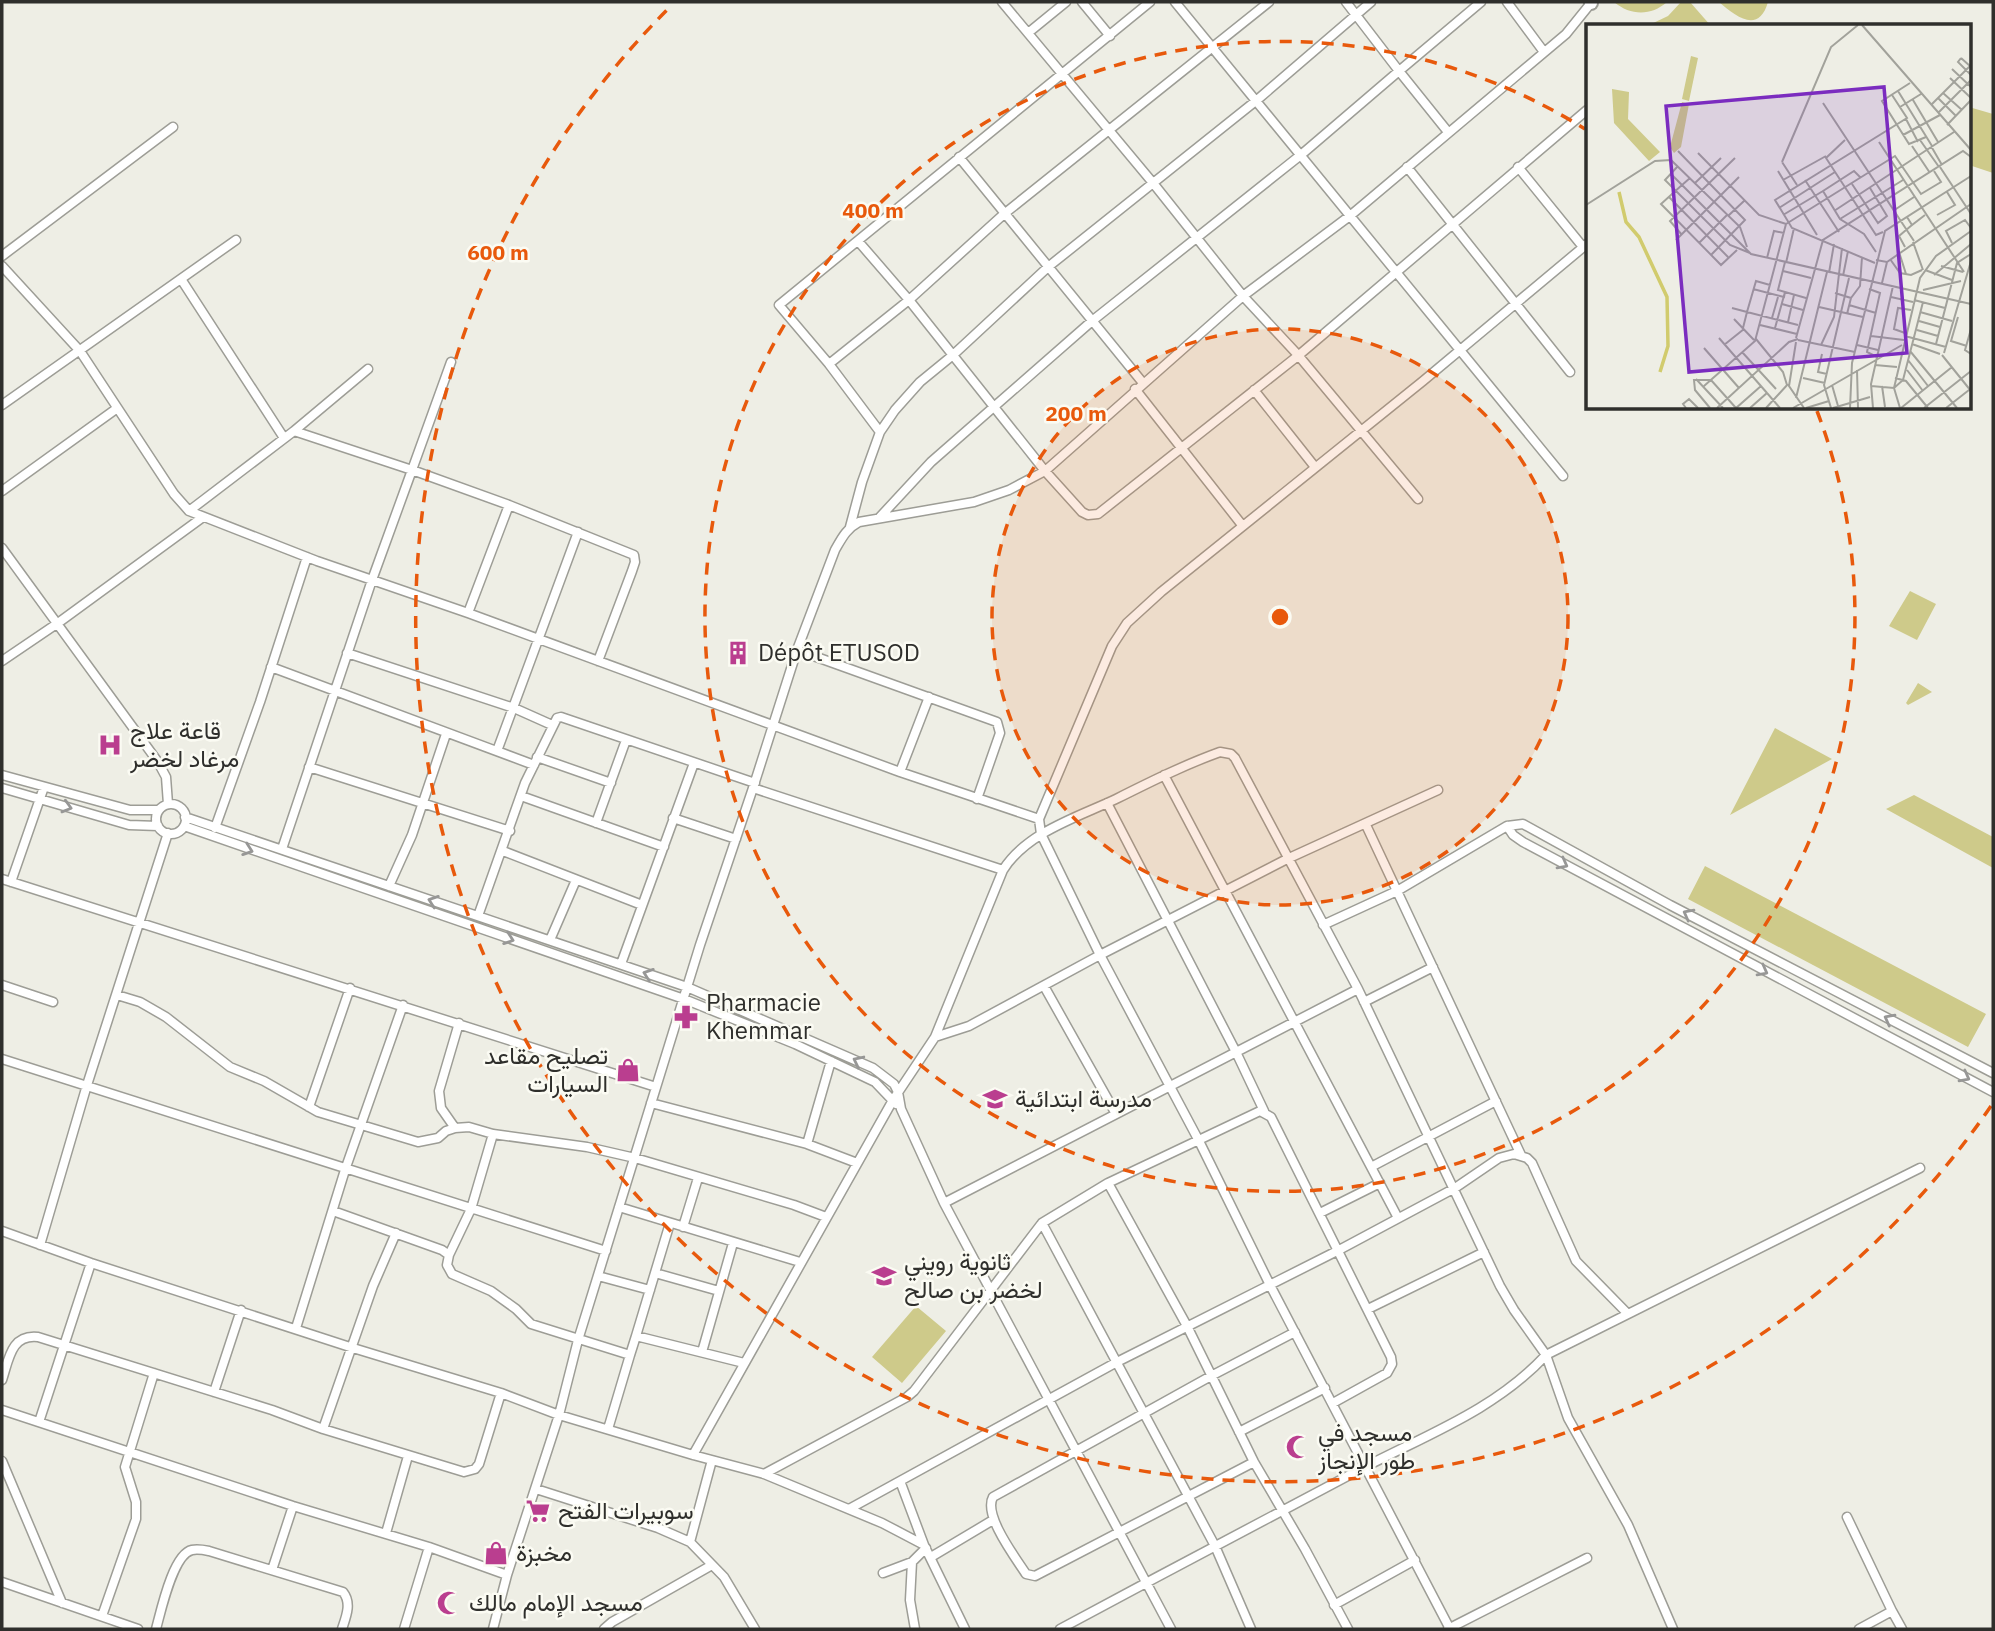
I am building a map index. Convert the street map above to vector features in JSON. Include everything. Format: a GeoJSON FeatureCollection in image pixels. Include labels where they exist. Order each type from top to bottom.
{"type":"FeatureCollection","features":[{"type":"Feature","properties":{"kind":"street"},"geometry":{"type":"LineString","coordinates":[[1002,2],[1110,130],[1242,296],[1298,355],[1418,499]]}},
{"type":"Feature","properties":{"kind":"street"},"geometry":{"type":"LineString","coordinates":[[1028,33],[1066,2]]}},
{"type":"Feature","properties":{"kind":"street"},"geometry":{"type":"LineString","coordinates":[[1082,2],[1110,36]]}},
{"type":"Feature","properties":{"kind":"street"},"geometry":{"type":"LineString","coordinates":[[880,432],[829,364],[779,305],[1150,2]]}},
{"type":"Feature","properties":{"kind":"street"},"geometry":{"type":"LineString","coordinates":[[1175,2],[1563,476]]}},
{"type":"Feature","properties":{"kind":"street"},"geometry":{"type":"LineString","coordinates":[[829,364],[909,300],[1004,214],[1269,2]]}},
{"type":"Feature","properties":{"kind":"street"},"geometry":{"type":"LineString","coordinates":[[1346,2],[1448,132]]}},
{"type":"Feature","properties":{"kind":"street"},"geometry":{"type":"LineString","coordinates":[[493,1629],[507,1575],[559,1415],[578,1340],[687,987],[797,650],[835,550],[850,527],[862,482],[880,432],[920,382],[1048,267],[1257,100],[1371,2]]}},
{"type":"Feature","properties":{"kind":"street"},"geometry":{"type":"LineString","coordinates":[[880,517],[932,462],[1092,321],[1301,154],[1481,2]]}},
{"type":"Feature","properties":{"kind":"street"},"geometry":{"type":"LineString","coordinates":[[1507,2],[1544,52]]}},
{"type":"Feature","properties":{"kind":"street"},"geometry":{"type":"LineString","coordinates":[[850,527],[880,517],[974,502],[1009,490],[1045,471],[1242,296],[1351,215],[1566,34],[1591,2]]}},
{"type":"Feature","properties":{"kind":"street"},"geometry":{"type":"LineString","coordinates":[[858,241],[909,300],[1045,471],[1082,512],[1098,514],[1298,355],[1586,111]]}},
{"type":"Feature","properties":{"kind":"street"},"geometry":{"type":"LineString","coordinates":[[2,256],[173,127]]}},
{"type":"Feature","properties":{"kind":"street"},"geometry":{"type":"LineString","coordinates":[[959,157],[1143,383]]}},
{"type":"Feature","properties":{"kind":"street"},"geometry":{"type":"LineString","coordinates":[[1407,167],[1570,372]]}},
{"type":"Feature","properties":{"kind":"street"},"geometry":{"type":"LineString","coordinates":[[1518,167],[1585,245],[1361,431],[1242,525],[1127,623],[1112,646],[1039,819],[1041,834],[1100,955],[1199,1141],[1270,1285],[1450,1629],[1587,1558]]}},
{"type":"Feature","properties":{"kind":"street"},"geometry":{"type":"LineString","coordinates":[[2,405],[236,240]]}},
{"type":"Feature","properties":{"kind":"street"},"geometry":{"type":"LineString","coordinates":[[2,266],[80,351],[174,494],[189,510],[307,557],[468,613],[900,772],[1039,819]]}},
{"type":"Feature","properties":{"kind":"street"},"geometry":{"type":"LineString","coordinates":[[181,279],[284,438]]}},
{"type":"Feature","properties":{"kind":"street"},"geometry":{"type":"LineString","coordinates":[[282,849],[372,580],[451,362]]}},
{"type":"Feature","properties":{"kind":"street"},"geometry":{"type":"LineString","coordinates":[[189,510],[284,438],[368,369]]}},
{"type":"Feature","properties":{"kind":"street"},"geometry":{"type":"LineString","coordinates":[[1135,389],[1242,525]]}},
{"type":"Feature","properties":{"kind":"street"},"geometry":{"type":"LineString","coordinates":[[1254,390],[1315,467]]}},
{"type":"Feature","properties":{"kind":"street"},"geometry":{"type":"LineString","coordinates":[[2,491],[116,409]]}},
{"type":"Feature","properties":{"kind":"street"},"geometry":{"type":"LineString","coordinates":[[294,430],[509,505],[628,552],[635,558],[598,661]]}},
{"type":"Feature","properties":{"kind":"street"},"geometry":{"type":"LineString","coordinates":[[468,613],[509,505]]}},
{"type":"Feature","properties":{"kind":"street"},"geometry":{"type":"LineString","coordinates":[[2,661],[203,517]]}},
{"type":"Feature","properties":{"kind":"street"},"geometry":{"type":"LineString","coordinates":[[535,761],[497,751],[578,532]]}},
{"type":"Feature","properties":{"kind":"street"},"geometry":{"type":"LineString","coordinates":[[2,548],[158,762],[166,777],[168,804]]}},
{"type":"Feature","properties":{"kind":"street"},"geometry":{"type":"LineString","coordinates":[[215,828],[307,557]]}},
{"type":"Feature","properties":{"kind":"street"},"geometry":{"type":"LineString","coordinates":[[797,650],[993,720],[1000,727],[997,744],[977,799]]}},
{"type":"Feature","properties":{"kind":"street"},"geometry":{"type":"LineString","coordinates":[[347,653],[514,708],[552,725]]}},
{"type":"Feature","properties":{"kind":"street"},"geometry":{"type":"LineString","coordinates":[[271,667],[446,734],[611,783]]}},
{"type":"Feature","properties":{"kind":"street"},"geometry":{"type":"LineString","coordinates":[[900,772],[929,697]]}},
{"type":"Feature","properties":{"kind":"street"},"geometry":{"type":"LineString","coordinates":[[478,916],[535,761],[555,719],[561,717],[1003,870]]}},
{"type":"Feature","properties":{"kind":"street"},"geometry":{"type":"LineString","coordinates":[[389,886],[412,835],[446,734]]}},
{"type":"Feature","properties":{"kind":"street"},"geometry":{"type":"LineString","coordinates":[[596,823],[626,740]]}},
{"type":"Feature","properties":{"kind":"street"},"geometry":{"type":"LineString","coordinates":[[693,1455],[895,1096],[935,1037],[1003,870],[1019,850],[1041,834],[1164,775],[1220,752],[1231,754],[1235,758],[1358,989],[1484,1252],[1514,1310],[1546,1355],[1568,1418],[1628,1525],[1673,1629]]}},
{"type":"Feature","properties":{"kind":"street"},"geometry":{"type":"LineString","coordinates":[[621,964],[694,763]]}},
{"type":"Feature","properties":{"kind":"street"},"geometry":{"type":"LineString","coordinates":[[309,767],[510,831]]}},
{"type":"Feature","properties":{"kind":"street"},"geometry":{"type":"LineString","coordinates":[[2,775],[130,810],[159,810]]}},
{"type":"Feature","properties":{"kind":"street"},"geometry":{"type":"LineString","coordinates":[[1164,775],[1398,1218]]}},
{"type":"Feature","properties":{"kind":"street"},"geometry":{"type":"LineString","coordinates":[[44,787],[6,881],[656,1087]]}},
{"type":"Feature","properties":{"kind":"street"},"geometry":{"type":"LineString","coordinates":[[2,788],[128,825],[158,827],[168,834],[180,831],[184,821],[179,807],[168,804],[159,810],[156,816],[158,827]]}},
{"type":"Feature","properties":{"kind":"street"},"geometry":{"type":"LineString","coordinates":[[935,1037],[969,1026],[1287,859],[1438,790]]}},
{"type":"Feature","properties":{"kind":"street"},"geometry":{"type":"LineString","coordinates":[[521,796],[664,847]]}},
{"type":"Feature","properties":{"kind":"street"},"geometry":{"type":"LineString","coordinates":[[1107,803],[1264,1111],[1271,1117],[1391,1357],[1391,1369],[1387,1373],[1333,1403]]}},
{"type":"Feature","properties":{"kind":"street"},"geometry":{"type":"LineString","coordinates":[[673,818],[736,839]]}},
{"type":"Feature","properties":{"kind":"street"},"geometry":{"type":"LineString","coordinates":[[184,821],[282,849],[687,987],[864,1063],[886,1077],[944,1203],[1171,1629]]}},
{"type":"Feature","properties":{"kind":"street"},"geometry":{"type":"LineString","coordinates":[[184,821],[684,999],[831,1061],[875,1082],[895,1096]]}},
{"type":"Feature","properties":{"kind":"street"},"geometry":{"type":"LineString","coordinates":[[1366,825],[1521,1155]]}},
{"type":"Feature","properties":{"kind":"street"},"geometry":{"type":"LineString","coordinates":[[1323,925],[1397,891],[1507,826],[1529,826],[1670,905],[1993,1073]]}},
{"type":"Feature","properties":{"kind":"street"},"geometry":{"type":"LineString","coordinates":[[1507,826],[1519,840],[1993,1092]]}},
{"type":"Feature","properties":{"kind":"street"},"geometry":{"type":"LineString","coordinates":[[40,1245],[168,834]]}},
{"type":"Feature","properties":{"kind":"street"},"geometry":{"type":"LineString","coordinates":[[503,851],[642,905]]}},
{"type":"Feature","properties":{"kind":"street"},"geometry":{"type":"LineString","coordinates":[[550,940],[576,880]]}},
{"type":"Feature","properties":{"kind":"street"},"geometry":{"type":"LineString","coordinates":[[1364,1002],[1433,967]]}},
{"type":"Feature","properties":{"kind":"street"},"geometry":{"type":"LineString","coordinates":[[2,985],[53,1002]]}},
{"type":"Feature","properties":{"kind":"street"},"geometry":{"type":"LineString","coordinates":[[1044,986],[1115,1114]]}},
{"type":"Feature","properties":{"kind":"street"},"geometry":{"type":"LineString","coordinates":[[309,1107],[350,988]]}},
{"type":"Feature","properties":{"kind":"street"},"geometry":{"type":"LineString","coordinates":[[944,1203],[1358,989]]}},
{"type":"Feature","properties":{"kind":"street"},"geometry":{"type":"LineString","coordinates":[[117,995],[140,1002],[166,1017],[230,1066],[264,1081],[309,1107],[361,1125],[418,1142],[438,1138],[446,1131],[456,1128],[469,1127],[566,1143],[635,1158],[826,1217]]}},
{"type":"Feature","properties":{"kind":"street"},"geometry":{"type":"LineString","coordinates":[[296,1328],[345,1170],[402,1005]]}},
{"type":"Feature","properties":{"kind":"street"},"geometry":{"type":"LineString","coordinates":[[456,1128],[441,1108],[439,1091],[459,1023]]}},
{"type":"Feature","properties":{"kind":"street"},"geometry":{"type":"LineString","coordinates":[[2,1059],[606,1251]]}},
{"type":"Feature","properties":{"kind":"street"},"geometry":{"type":"LineString","coordinates":[[807,1144],[831,1061]]}},
{"type":"Feature","properties":{"kind":"street"},"geometry":{"type":"LineString","coordinates":[[1371,1167],[1496,1101]]}},
{"type":"Feature","properties":{"kind":"street"},"geometry":{"type":"LineString","coordinates":[[651,1102],[807,1144],[857,1163]]}},
{"type":"Feature","properties":{"kind":"street"},"geometry":{"type":"LineString","coordinates":[[764,1474],[907,1397],[1042,1223],[1108,1183],[1264,1111]]}},
{"type":"Feature","properties":{"kind":"street"},"geometry":{"type":"LineString","coordinates":[[493,1133],[471,1209],[449,1255],[447,1265],[452,1274],[491,1291],[531,1324],[629,1355]]}},
{"type":"Feature","properties":{"kind":"street"},"geometry":{"type":"LineString","coordinates":[[849,1509],[1117,1362],[1455,1188],[1499,1158],[1514,1154],[1521,1155],[1532,1163],[1576,1261],[1627,1313]]}},
{"type":"Feature","properties":{"kind":"street"},"geometry":{"type":"LineString","coordinates":[[1060,1629],[1071,1627],[1215,1546],[1366,1466],[1447,1427],[1482,1407],[1524,1377],[1546,1355],[1920,1168]]}},
{"type":"Feature","properties":{"kind":"street"},"geometry":{"type":"LineString","coordinates":[[683,1227],[698,1178]]}},
{"type":"Feature","properties":{"kind":"street"},"geometry":{"type":"LineString","coordinates":[[1108,1183],[1187,1326],[1254,1462],[1348,1629]]}},
{"type":"Feature","properties":{"kind":"street"},"geometry":{"type":"LineString","coordinates":[[1320,1213],[1380,1183]]}},
{"type":"Feature","properties":{"kind":"street"},"geometry":{"type":"LineString","coordinates":[[619,1207],[800,1262]]}},
{"type":"Feature","properties":{"kind":"street"},"geometry":{"type":"LineString","coordinates":[[333,1210],[442,1250],[449,1255]]}},
{"type":"Feature","properties":{"kind":"street"},"geometry":{"type":"LineString","coordinates":[[608,1429],[670,1223]]}},
{"type":"Feature","properties":{"kind":"street"},"geometry":{"type":"LineString","coordinates":[[1042,1223],[1215,1546],[1251,1629]]}},
{"type":"Feature","properties":{"kind":"street"},"geometry":{"type":"LineString","coordinates":[[2,1231],[91,1263],[501,1393],[559,1415],[764,1474],[849,1509],[925,1547]]}},
{"type":"Feature","properties":{"kind":"street"},"geometry":{"type":"LineString","coordinates":[[323,1429],[373,1286],[396,1233]]}},
{"type":"Feature","properties":{"kind":"street"},"geometry":{"type":"LineString","coordinates":[[702,1352],[733,1243]]}},
{"type":"Feature","properties":{"kind":"street"},"geometry":{"type":"LineString","coordinates":[[1368,1309],[1484,1252]]}},
{"type":"Feature","properties":{"kind":"street"},"geometry":{"type":"LineString","coordinates":[[39,1422],[91,1263]]}},
{"type":"Feature","properties":{"kind":"street"},"geometry":{"type":"LineString","coordinates":[[655,1273],[719,1292]]}},
{"type":"Feature","properties":{"kind":"street"},"geometry":{"type":"LineString","coordinates":[[598,1276],[650,1290]]}},
{"type":"Feature","properties":{"kind":"street"},"geometry":{"type":"LineString","coordinates":[[214,1392],[241,1310]]}},
{"type":"Feature","properties":{"kind":"street"},"geometry":{"type":"LineString","coordinates":[[1254,1462],[1032,1576],[1026,1574],[993,1520],[990,1504],[993,1497],[1295,1332]]}},
{"type":"Feature","properties":{"kind":"street"},"geometry":{"type":"LineString","coordinates":[[2,1380],[14,1345],[29,1336],[65,1344],[323,1429],[464,1472],[475,1469],[482,1456],[501,1393]]}},
{"type":"Feature","properties":{"kind":"street"},"geometry":{"type":"LineString","coordinates":[[636,1336],[744,1363]]}},
{"type":"Feature","properties":{"kind":"street"},"geometry":{"type":"LineString","coordinates":[[102,1616],[136,1519],[136,1502],[126,1475],[129,1452],[154,1373]]}},
{"type":"Feature","properties":{"kind":"street"},"geometry":{"type":"LineString","coordinates":[[1239,1432],[1325,1388]]}},
{"type":"Feature","properties":{"kind":"street"},"geometry":{"type":"LineString","coordinates":[[2,1410],[293,1506],[429,1547],[507,1575]]}},
{"type":"Feature","properties":{"kind":"street"},"geometry":{"type":"LineString","coordinates":[[386,1533],[408,1456]]}},
{"type":"Feature","properties":{"kind":"street"},"geometry":{"type":"LineString","coordinates":[[691,1542],[712,1460]]}},
{"type":"Feature","properties":{"kind":"street"},"geometry":{"type":"LineString","coordinates":[[2,1461],[62,1603]]}},
{"type":"Feature","properties":{"kind":"street"},"geometry":{"type":"LineString","coordinates":[[900,1481],[925,1547],[965,1629]]}},
{"type":"Feature","properties":{"kind":"street"},"geometry":{"type":"LineString","coordinates":[[536,1489],[658,1528],[691,1542],[724,1577],[755,1629]]}},
{"type":"Feature","properties":{"kind":"street"},"geometry":{"type":"LineString","coordinates":[[272,1570],[293,1506]]}},
{"type":"Feature","properties":{"kind":"street"},"geometry":{"type":"LineString","coordinates":[[1847,1517],[1902,1629]]}},
{"type":"Feature","properties":{"kind":"street"},"geometry":{"type":"LineString","coordinates":[[931,1557],[993,1520]]}},
{"type":"Feature","properties":{"kind":"street"},"geometry":{"type":"LineString","coordinates":[[404,1629],[429,1547]]}},
{"type":"Feature","properties":{"kind":"street"},"geometry":{"type":"LineString","coordinates":[[883,1573],[912,1562],[925,1547]]}},
{"type":"Feature","properties":{"kind":"street"},"geometry":{"type":"LineString","coordinates":[[156,1629],[176,1564],[183,1554],[192,1549],[209,1550],[346,1595],[348,1608],[342,1629]]}},
{"type":"Feature","properties":{"kind":"street"},"geometry":{"type":"LineString","coordinates":[[1334,1605],[1415,1560]]}},
{"type":"Feature","properties":{"kind":"street"},"geometry":{"type":"LineString","coordinates":[[912,1562],[910,1600],[915,1629]]}},
{"type":"Feature","properties":{"kind":"street"},"geometry":{"type":"LineString","coordinates":[[604,1629],[712,1564]]}},
{"type":"Feature","properties":{"kind":"street"},"geometry":{"type":"LineString","coordinates":[[2,1582],[133,1629]]}},
{"type":"Feature","properties":{"kind":"street"},"geometry":{"type":"LineString","coordinates":[[1859,1629],[1892,1611]]}},
{"type":"Feature","properties":{"kind":"shaded area"},"geometry":{"type":"Polygon","coordinates":[[[1614,2],[1667,2],[1648,12],[1634,12],[1614,2]]]}},
{"type":"Feature","properties":{"kind":"shaded area"},"geometry":{"type":"Polygon","coordinates":[[[1681,2],[1690,2],[1709,24],[1651,24],[1668,16],[1681,2]]]}},
{"type":"Feature","properties":{"kind":"shaded area"},"geometry":{"type":"Polygon","coordinates":[[[1719,2],[1768,2],[1759,18],[1747,20],[1719,2]]]}},
{"type":"Feature","properties":{"kind":"shaded area"},"geometry":{"type":"Polygon","coordinates":[[[1970,107],[1993,114],[1993,173],[1970,165],[1970,107]]]}},
{"type":"Feature","properties":{"kind":"shaded area"},"geometry":{"type":"Polygon","coordinates":[[[1910,591],[1936,604],[1917,640],[1889,626],[1910,591]]]}},
{"type":"Feature","properties":{"kind":"shaded area"},"geometry":{"type":"Polygon","coordinates":[[[1918,683],[1932,692],[1908,705],[1906,703],[1918,683]]]}},
{"type":"Feature","properties":{"kind":"shaded area"},"geometry":{"type":"Polygon","coordinates":[[[1775,728],[1832,759],[1730,815],[1775,728]]]}},
{"type":"Feature","properties":{"kind":"shaded area"},"geometry":{"type":"Polygon","coordinates":[[[1914,795],[1993,837],[1993,868],[1886,809],[1914,795]]]}},
{"type":"Feature","properties":{"kind":"shaded area"},"geometry":{"type":"Polygon","coordinates":[[[1705,866],[1986,1014],[1968,1047],[1688,899],[1705,866]]]}},
{"type":"Feature","properties":{"kind":"shaded area"},"geometry":{"type":"Polygon","coordinates":[[[916,1306],[946,1331],[902,1383],[872,1357],[916,1306]]]}},
{"type":"Feature","properties":{"kind":"place","name":"Dépôt ETUSOD"},"geometry":{"type":"Point","coordinates":[738,653]}},
{"type":"Feature","properties":{"kind":"place","name":"قاعة علاج مرغاد لخضر"},"geometry":{"type":"Point","coordinates":[110,745]}},
{"type":"Feature","properties":{"kind":"place","name":"Pharmacie Khemmar"},"geometry":{"type":"Point","coordinates":[686,1017]}},
{"type":"Feature","properties":{"kind":"place","name":"تصليح مقاعد السيارات"},"geometry":{"type":"Point","coordinates":[628,1070]}},
{"type":"Feature","properties":{"kind":"place","name":"مدرسة ابتدائية"},"geometry":{"type":"Point","coordinates":[995,1099]}},
{"type":"Feature","properties":{"kind":"place","name":"ثانوية رويني لخضر بن صالح"},"geometry":{"type":"Point","coordinates":[884,1276]}},
{"type":"Feature","properties":{"kind":"place","name":"مسجد في طور الإنجاز"},"geometry":{"type":"Point","coordinates":[1298,1447]}},
{"type":"Feature","properties":{"kind":"place","name":"سوبيرات الفتح"},"geometry":{"type":"Point","coordinates":[538,1511]}},
{"type":"Feature","properties":{"kind":"place","name":"مخبزة"},"geometry":{"type":"Point","coordinates":[496,1553]}},
{"type":"Feature","properties":{"kind":"place","name":"مسجد الإمام مالك"},"geometry":{"type":"Point","coordinates":[449,1603]}}]}
